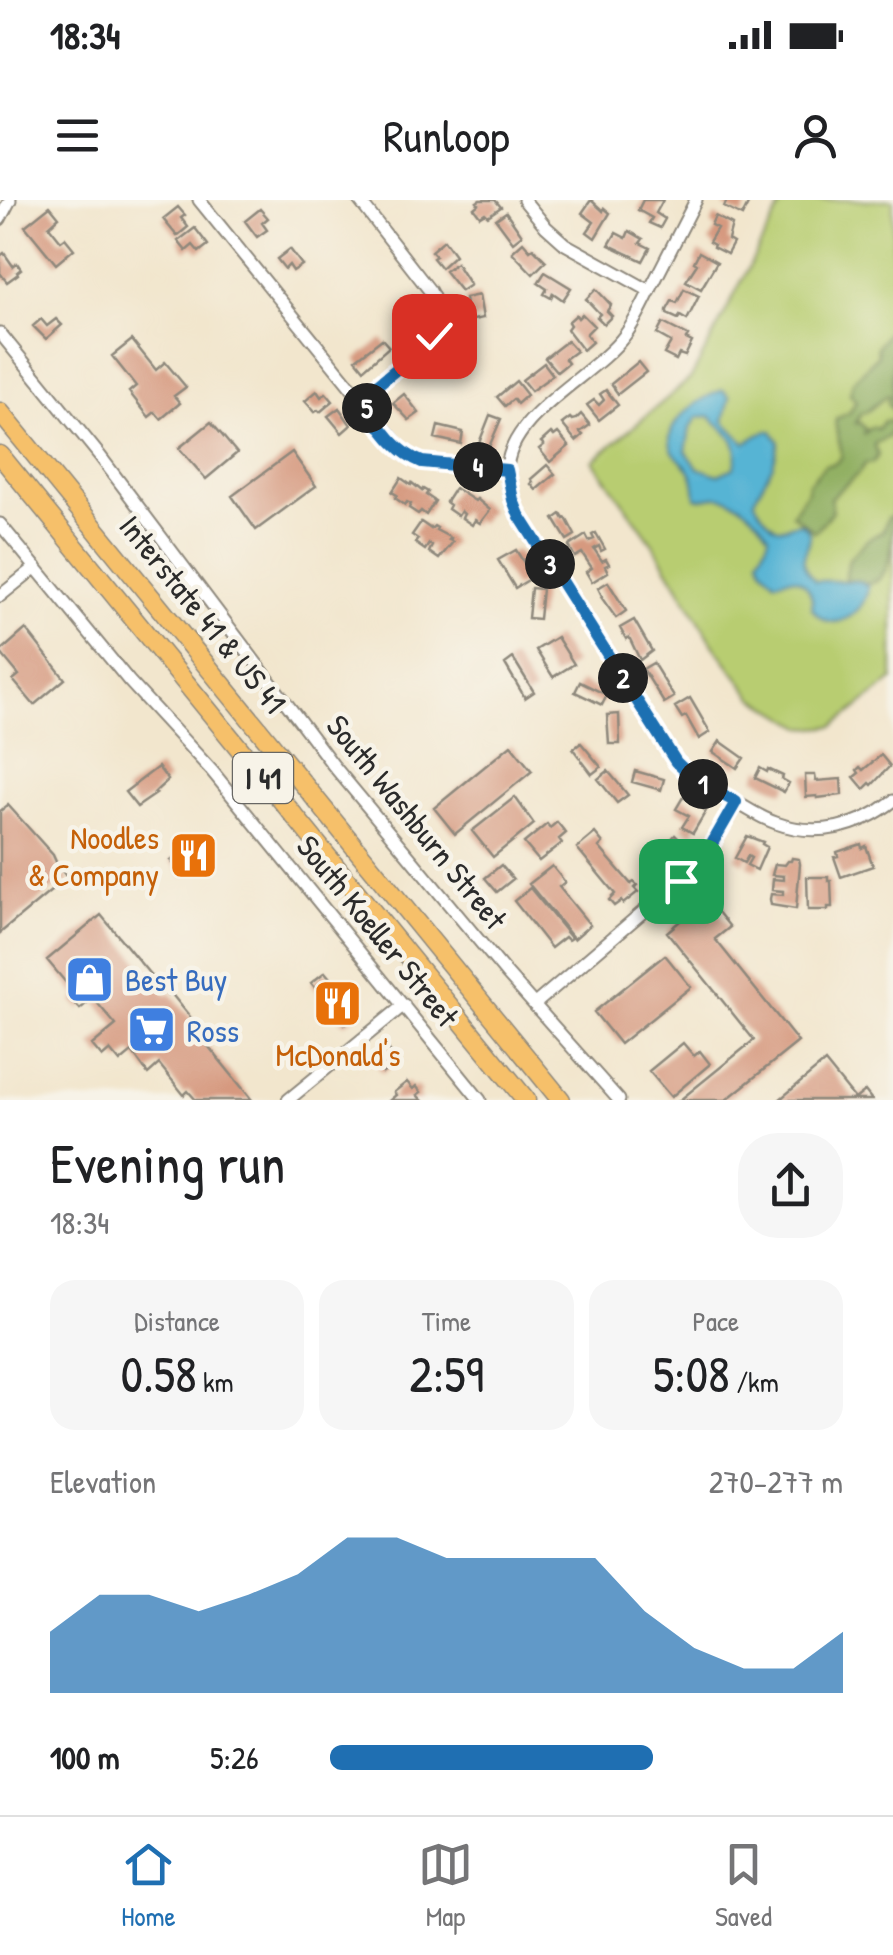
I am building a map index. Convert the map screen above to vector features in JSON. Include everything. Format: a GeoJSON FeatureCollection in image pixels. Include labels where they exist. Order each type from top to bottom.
{"type":"FeatureCollection","features":[{"type":"Feature","properties":{"kind":"highway","name":"Interstate 41 & US 41"},"geometry":{"type":"LineString","coordinates":[[0,412],[506,1033]]}},
{"type":"Feature","properties":{"kind":"highway","name":"I 41"},"geometry":{"type":"LineString","coordinates":[[0,455],[526,1100]]}},
{"type":"Feature","properties":{"kind":"highway","name":"I 41"},"geometry":{"type":"LineString","coordinates":[[506,1033],[562,1100]]}},
{"type":"Feature","properties":{"kind":"highway"},"geometry":{"type":"LineString","coordinates":[[506,1033],[545,1064],[576,1100]]}},
{"type":"Feature","properties":{"kind":"street"},"geometry":{"type":"LineString","coordinates":[[0,219],[10,200]]}},
{"type":"Feature","properties":{"kind":"street"},"geometry":{"type":"LineString","coordinates":[[199,200],[399,448],[422,462],[507,470]]}},
{"type":"Feature","properties":{"kind":"street"},"geometry":{"type":"LineString","coordinates":[[358,200],[430,291],[439,319],[427,344],[360,399]]}},
{"type":"Feature","properties":{"kind":"street"},"geometry":{"type":"LineString","coordinates":[[524,200],[565,244],[650,290]]}},
{"type":"Feature","properties":{"kind":"street"},"geometry":{"type":"LineString","coordinates":[[696,200],[630,328],[614,349],[527,424],[512,450],[507,470],[513,500],[676,762],[695,780],[773,822],[793,828],[814,830],[854,824],[893,801]]}},
{"type":"Feature","properties":{"kind":"street","name":"South Washburn Street"},"geometry":{"type":"LineString","coordinates":[[0,332],[100,456],[334,765],[506,973],[619,1100]]}},
{"type":"Feature","properties":{"kind":"street","name":"South Koeller Street"},"geometry":{"type":"LineString","coordinates":[[0,524],[129,681],[212,771],[480,1100]]}},
{"type":"Feature","properties":{"kind":"street"},"geometry":{"type":"LineString","coordinates":[[0,596],[36,567]]}},
{"type":"Feature","properties":{"kind":"street"},"geometry":{"type":"LineString","coordinates":[[535,1004],[692,870],[705,856],[736,802]]}},
{"type":"Feature","properties":{"kind":"street"},"geometry":{"type":"LineString","coordinates":[[288,1100],[404,1005]]}},
{"type":"Feature","properties":{"kind":"green space"},"geometry":{"type":"Polygon","coordinates":[[[784,200],[893,200],[893,680],[834,726],[816,728],[803,727],[753,697],[713,644],[653,544],[593,461],[691,378],[784,200]]]}},
{"type":"Feature","properties":{"kind":"green space"},"geometry":{"type":"Polygon","coordinates":[[[893,310],[893,407],[887,404],[886,396],[861,413],[856,423],[866,430],[863,434],[872,427],[878,429],[884,421],[893,427],[888,437],[874,444],[878,455],[873,463],[865,464],[830,498],[833,510],[815,532],[792,514],[808,484],[825,465],[840,460],[836,419],[850,412],[856,401],[850,394],[853,382],[878,355],[877,347],[890,329],[893,310]]]}},
{"type":"Feature","properties":{"kind":"green space"},"geometry":{"type":"Polygon","coordinates":[[[893,516],[890,555],[883,574],[870,583],[845,580],[849,559],[867,540],[883,531],[888,517],[893,516]]]}},
{"type":"Feature","properties":{"kind":"water"},"geometry":{"type":"Polygon","coordinates":[[[723,390],[730,397],[724,421],[745,443],[765,431],[772,431],[779,442],[773,465],[754,499],[775,527],[798,523],[808,530],[804,564],[815,581],[858,581],[868,586],[861,605],[847,618],[838,622],[820,617],[812,608],[805,584],[789,578],[775,581],[763,568],[759,558],[769,535],[749,511],[721,497],[696,498],[692,476],[673,451],[670,437],[686,411],[723,390]],[[709,416],[698,417],[690,428],[686,451],[698,468],[718,475],[734,468],[737,451],[732,438],[709,416]]]}},
{"type":"Feature","properties":{"kind":"building"},"geometry":{"type":"Polygon","coordinates":[[[480,200],[495,200],[501,207],[488,216],[480,216],[474,208],[480,200]]]}},
{"type":"Feature","properties":{"kind":"building"},"geometry":{"type":"Polygon","coordinates":[[[591,200],[610,213],[595,238],[587,232],[594,222],[582,213],[591,200]]]}},
{"type":"Feature","properties":{"kind":"building"},"geometry":{"type":"Polygon","coordinates":[[[643,200],[663,200],[656,213],[665,219],[660,228],[649,223],[652,218],[638,210],[643,200]]]}},
{"type":"Feature","properties":{"kind":"building"},"geometry":{"type":"Polygon","coordinates":[[[727,200],[750,200],[742,216],[724,207],[727,200]]]}},
{"type":"Feature","properties":{"kind":"building"},"geometry":{"type":"Polygon","coordinates":[[[50,206],[59,217],[49,226],[74,249],[56,264],[25,226],[50,206]]]}},
{"type":"Feature","properties":{"kind":"building"},"geometry":{"type":"Polygon","coordinates":[[[178,207],[188,227],[177,236],[163,219],[178,207]]]}},
{"type":"Feature","properties":{"kind":"building"},"geometry":{"type":"Polygon","coordinates":[[[260,209],[268,218],[262,223],[267,230],[257,237],[245,221],[260,209]]]}},
{"type":"Feature","properties":{"kind":"building"},"geometry":{"type":"Polygon","coordinates":[[[506,212],[522,235],[513,242],[496,219],[506,212]]]}},
{"type":"Feature","properties":{"kind":"building"},"geometry":{"type":"Polygon","coordinates":[[[715,216],[732,225],[728,240],[733,243],[727,254],[709,242],[717,228],[711,225],[715,216]]]}},
{"type":"Feature","properties":{"kind":"building"},"geometry":{"type":"Polygon","coordinates":[[[195,228],[208,245],[199,252],[193,245],[186,251],[178,241],[195,228]]]}},
{"type":"Feature","properties":{"kind":"building"},"geometry":{"type":"Polygon","coordinates":[[[629,231],[650,248],[643,261],[609,245],[616,233],[626,238],[629,231]]]}},
{"type":"Feature","properties":{"kind":"building"},"geometry":{"type":"Polygon","coordinates":[[[444,240],[455,255],[441,268],[431,251],[444,240]]]}},
{"type":"Feature","properties":{"kind":"building"},"geometry":{"type":"Polygon","coordinates":[[[523,242],[546,261],[533,274],[512,252],[523,242]]]}},
{"type":"Feature","properties":{"kind":"building"},"geometry":{"type":"Polygon","coordinates":[[[290,249],[302,265],[293,271],[289,265],[285,269],[277,259],[290,249]]]}},
{"type":"Feature","properties":{"kind":"building"},"geometry":{"type":"Polygon","coordinates":[[[699,252],[717,262],[701,289],[686,281],[697,264],[694,262],[699,252]]]}},
{"type":"Feature","properties":{"kind":"building"},"geometry":{"type":"Polygon","coordinates":[[[4,253],[13,266],[17,263],[21,269],[7,282],[0,273],[0,256],[4,253]]]}},
{"type":"Feature","properties":{"kind":"building"},"geometry":{"type":"Polygon","coordinates":[[[456,263],[470,285],[461,291],[445,271],[456,263]]]}},
{"type":"Feature","properties":{"kind":"building"},"geometry":{"type":"Polygon","coordinates":[[[545,272],[571,288],[563,300],[553,293],[551,298],[544,294],[547,289],[538,283],[545,272]]]}},
{"type":"Feature","properties":{"kind":"building"},"geometry":{"type":"Polygon","coordinates":[[[596,289],[611,305],[607,311],[612,316],[604,324],[586,299],[596,289]]]}},
{"type":"Feature","properties":{"kind":"building"},"geometry":{"type":"Polygon","coordinates":[[[684,289],[699,296],[687,320],[667,314],[672,301],[677,303],[684,289]]]}},
{"type":"Feature","properties":{"kind":"building"},"geometry":{"type":"Polygon","coordinates":[[[479,295],[483,318],[468,321],[465,298],[479,295]]]}},
{"type":"Feature","properties":{"kind":"building"},"geometry":{"type":"Polygon","coordinates":[[[582,314],[594,326],[586,334],[592,342],[583,350],[567,329],[568,322],[582,314]]]}},
{"type":"Feature","properties":{"kind":"building"},"geometry":{"type":"Polygon","coordinates":[[[41,319],[47,326],[56,319],[62,325],[46,339],[33,326],[41,319]]]}},
{"type":"Feature","properties":{"kind":"building"},"geometry":{"type":"Polygon","coordinates":[[[663,323],[692,342],[685,356],[679,354],[676,360],[664,354],[671,342],[657,334],[663,323]]]}},
{"type":"Feature","properties":{"kind":"building"},"geometry":{"type":"Polygon","coordinates":[[[382,339],[389,347],[364,369],[356,359],[382,339]]]}},
{"type":"Feature","properties":{"kind":"building"},"geometry":{"type":"Polygon","coordinates":[[[132,340],[156,370],[165,362],[186,387],[174,396],[180,403],[161,419],[155,412],[149,417],[129,392],[136,386],[112,356],[132,340]]]}},
{"type":"Feature","properties":{"kind":"building"},"geometry":{"type":"Polygon","coordinates":[[[567,341],[576,351],[557,372],[545,358],[567,341]]]}},
{"type":"Feature","properties":{"kind":"building"},"geometry":{"type":"Polygon","coordinates":[[[638,362],[646,372],[618,394],[611,384],[638,362]]]}},
{"type":"Feature","properties":{"kind":"building"},"geometry":{"type":"Polygon","coordinates":[[[544,363],[553,375],[531,391],[522,380],[544,363]]]}},
{"type":"Feature","properties":{"kind":"building"},"geometry":{"type":"Polygon","coordinates":[[[516,381],[527,395],[517,404],[513,399],[505,406],[497,397],[516,381]]]}},
{"type":"Feature","properties":{"kind":"building"},"geometry":{"type":"Polygon","coordinates":[[[606,390],[618,405],[599,420],[587,405],[594,400],[599,405],[604,400],[600,394],[606,390]]]}},
{"type":"Feature","properties":{"kind":"building"},"geometry":{"type":"Polygon","coordinates":[[[317,391],[321,397],[326,393],[333,401],[320,412],[305,401],[317,391]]]}},
{"type":"Feature","properties":{"kind":"building"},"geometry":{"type":"Polygon","coordinates":[[[404,394],[419,413],[409,420],[393,403],[404,394]]]}},
{"type":"Feature","properties":{"kind":"building"},"geometry":{"type":"Polygon","coordinates":[[[339,408],[351,425],[342,433],[328,416],[339,408]]]}},
{"type":"Feature","properties":{"kind":"building"},"geometry":{"type":"Polygon","coordinates":[[[581,414],[590,425],[576,441],[562,424],[581,414]]]}},
{"type":"Feature","properties":{"kind":"building"},"geometry":{"type":"Polygon","coordinates":[[[490,415],[501,419],[489,447],[479,443],[490,415]]]}},
{"type":"Feature","properties":{"kind":"building"},"geometry":{"type":"Polygon","coordinates":[[[211,422],[237,453],[206,479],[179,448],[211,422]]]}},
{"type":"Feature","properties":{"kind":"building"},"geometry":{"type":"Polygon","coordinates":[[[438,426],[463,432],[461,444],[435,438],[438,426]]]}},
{"type":"Feature","properties":{"kind":"building"},"geometry":{"type":"Polygon","coordinates":[[[551,433],[558,433],[569,446],[550,462],[539,449],[551,433]]]}},
{"type":"Feature","properties":{"kind":"building"},"geometry":{"type":"Polygon","coordinates":[[[292,452],[316,486],[256,530],[232,496],[292,452]]]}},
{"type":"Feature","properties":{"kind":"building"},"geometry":{"type":"Polygon","coordinates":[[[547,465],[555,474],[536,490],[531,479],[547,465]]]}},
{"type":"Feature","properties":{"kind":"building"},"geometry":{"type":"Polygon","coordinates":[[[401,478],[428,492],[426,495],[435,501],[426,515],[395,498],[397,495],[392,492],[401,478]]]}},
{"type":"Feature","properties":{"kind":"building"},"geometry":{"type":"Polygon","coordinates":[[[455,488],[490,510],[480,523],[475,520],[472,525],[462,518],[461,511],[458,516],[448,509],[450,505],[446,502],[455,488]]]}},
{"type":"Feature","properties":{"kind":"building"},"geometry":{"type":"Polygon","coordinates":[[[561,514],[575,535],[567,540],[554,519],[561,514]]]}},
{"type":"Feature","properties":{"kind":"building"},"geometry":{"type":"Polygon","coordinates":[[[421,522],[431,529],[434,526],[453,542],[439,559],[429,552],[429,544],[425,550],[415,543],[418,539],[412,535],[421,522]]]}},
{"type":"Feature","properties":{"kind":"building"},"geometry":{"type":"Polygon","coordinates":[[[596,533],[605,549],[594,549],[609,564],[605,566],[608,572],[592,582],[586,572],[592,568],[582,553],[575,557],[569,546],[586,535],[589,541],[594,539],[592,535],[596,533]]]}},
{"type":"Feature","properties":{"kind":"building"},"geometry":{"type":"Polygon","coordinates":[[[516,550],[533,577],[515,588],[498,560],[516,550]]]}},
{"type":"Feature","properties":{"kind":"building"},"geometry":{"type":"Polygon","coordinates":[[[608,582],[626,611],[616,618],[598,588],[608,582]]]}},
{"type":"Feature","properties":{"kind":"building"},"geometry":{"type":"Polygon","coordinates":[[[531,588],[542,589],[539,619],[528,618],[531,588]]]}},
{"type":"Feature","properties":{"kind":"building"},"geometry":{"type":"Polygon","coordinates":[[[634,620],[652,651],[640,660],[620,628],[634,620]]]}},
{"type":"Feature","properties":{"kind":"building"},"geometry":{"type":"Polygon","coordinates":[[[26,629],[65,679],[34,705],[13,680],[19,675],[0,652],[26,629]]]}},
{"type":"Feature","properties":{"kind":"building"},"geometry":{"type":"Polygon","coordinates":[[[557,637],[574,664],[553,677],[536,650],[557,637]]]}},
{"type":"Feature","properties":{"kind":"building"},"geometry":{"type":"Polygon","coordinates":[[[513,658],[534,692],[525,698],[505,664],[513,658]]]}},
{"type":"Feature","properties":{"kind":"building"},"geometry":{"type":"Polygon","coordinates":[[[653,663],[674,697],[664,703],[643,669],[653,663]]]}},
{"type":"Feature","properties":{"kind":"building"},"geometry":{"type":"Polygon","coordinates":[[[580,682],[607,695],[602,705],[575,692],[580,682]]]}},
{"type":"Feature","properties":{"kind":"building"},"geometry":{"type":"Polygon","coordinates":[[[690,698],[710,732],[699,739],[686,716],[682,718],[675,707],[690,698]]]}},
{"type":"Feature","properties":{"kind":"building"},"geometry":{"type":"Polygon","coordinates":[[[619,714],[620,744],[609,744],[607,715],[619,714]]]}},
{"type":"Feature","properties":{"kind":"building"},"geometry":{"type":"Polygon","coordinates":[[[720,741],[744,758],[737,768],[713,752],[720,741]]]}},
{"type":"Feature","properties":{"kind":"building"},"geometry":{"type":"Polygon","coordinates":[[[581,743],[601,767],[592,774],[573,749],[581,743]]]}},
{"type":"Feature","properties":{"kind":"building"},"geometry":{"type":"Polygon","coordinates":[[[511,745],[532,771],[455,834],[434,808],[511,745]]]}},
{"type":"Feature","properties":{"kind":"building"},"geometry":{"type":"Polygon","coordinates":[[[881,755],[890,766],[864,789],[854,777],[859,773],[857,770],[863,770],[881,755]]]}},
{"type":"Feature","properties":{"kind":"building"},"geometry":{"type":"Polygon","coordinates":[[[158,767],[168,780],[137,807],[125,792],[158,767]]]}},
{"type":"Feature","properties":{"kind":"building"},"geometry":{"type":"Polygon","coordinates":[[[760,768],[783,776],[789,783],[784,792],[755,778],[760,768]]]}},
{"type":"Feature","properties":{"kind":"building"},"geometry":{"type":"Polygon","coordinates":[[[608,771],[628,795],[617,803],[598,779],[608,771]]]}},
{"type":"Feature","properties":{"kind":"building"},"geometry":{"type":"Polygon","coordinates":[[[635,771],[664,779],[661,790],[632,782],[635,771]]]}},
{"type":"Feature","properties":{"kind":"building"},"geometry":{"type":"Polygon","coordinates":[[[805,775],[815,775],[816,781],[841,779],[842,795],[806,797],[805,775]]]}},
{"type":"Feature","properties":{"kind":"building"},"geometry":{"type":"Polygon","coordinates":[[[515,797],[534,824],[493,857],[472,831],[515,797]]]}},
{"type":"Feature","properties":{"kind":"building"},"geometry":{"type":"Polygon","coordinates":[[[683,797],[706,811],[693,833],[682,827],[689,816],[676,809],[683,797]]]}},
{"type":"Feature","properties":{"kind":"building"},"geometry":{"type":"Polygon","coordinates":[[[8,805],[53,855],[69,880],[0,933],[0,811],[8,805]]]}},
{"type":"Feature","properties":{"kind":"building"},"geometry":{"type":"Polygon","coordinates":[[[557,822],[566,833],[559,839],[562,843],[539,861],[524,843],[547,824],[550,828],[557,822]]]}},
{"type":"Feature","properties":{"kind":"building","name":"Noodles & Company"},"geometry":{"type":"Polygon","coordinates":[[[204,833],[217,850],[184,877],[171,861],[204,833]]]}},
{"type":"Feature","properties":{"kind":"building"},"geometry":{"type":"Polygon","coordinates":[[[595,833],[603,843],[599,847],[631,884],[637,885],[634,888],[638,892],[623,904],[621,901],[614,906],[609,900],[615,894],[577,848],[595,833]]]}},
{"type":"Feature","properties":{"kind":"building"},"geometry":{"type":"Polygon","coordinates":[[[675,835],[684,844],[665,865],[656,856],[675,835]]]}},
{"type":"Feature","properties":{"kind":"building"},"geometry":{"type":"Polygon","coordinates":[[[747,836],[767,847],[757,870],[747,865],[751,858],[748,856],[744,863],[735,858],[747,836]]]}},
{"type":"Feature","properties":{"kind":"building"},"geometry":{"type":"Polygon","coordinates":[[[861,844],[862,848],[866,846],[873,866],[841,877],[834,857],[837,852],[861,844]]]}},
{"type":"Feature","properties":{"kind":"building"},"geometry":{"type":"Polygon","coordinates":[[[792,858],[799,859],[800,864],[796,909],[771,905],[771,894],[783,895],[783,891],[772,890],[773,879],[784,880],[784,876],[772,875],[775,864],[785,865],[792,858]]]}},
{"type":"Feature","properties":{"kind":"building"},"geometry":{"type":"Polygon","coordinates":[[[501,865],[513,879],[497,892],[485,878],[501,865]]]}},
{"type":"Feature","properties":{"kind":"building"},"geometry":{"type":"Polygon","coordinates":[[[552,866],[565,882],[559,887],[590,925],[574,939],[529,884],[552,866]]]}},
{"type":"Feature","properties":{"kind":"building"},"geometry":{"type":"Polygon","coordinates":[[[807,877],[828,877],[831,881],[832,907],[828,910],[808,910],[807,877]]]}},
{"type":"Feature","properties":{"kind":"building"},"geometry":{"type":"Polygon","coordinates":[[[530,888],[571,938],[565,937],[551,948],[514,901],[530,888]]]}},
{"type":"Feature","properties":{"kind":"building"},"geometry":{"type":"Polygon","coordinates":[[[714,907],[730,927],[715,939],[798,1042],[726,1100],[680,1100],[754,1040],[667,932],[692,911],[699,920],[714,907]]]}},
{"type":"Feature","properties":{"kind":"building"},"geometry":{"type":"Polygon","coordinates":[[[101,915],[167,995],[170,992],[195,1023],[192,1026],[252,1100],[196,1100],[188,1091],[184,1095],[159,1064],[148,1074],[132,1052],[120,1062],[110,1050],[102,1057],[92,1045],[116,1025],[93,998],[80,1009],[73,1001],[78,997],[47,960],[101,915]]]}},
{"type":"Feature","properties":{"kind":"building"},"geometry":{"type":"Polygon","coordinates":[[[665,955],[691,987],[620,1044],[594,1012],[665,955]]]}},
{"type":"Feature","properties":{"kind":"building","name":"McDonald's"},"geometry":{"type":"Polygon","coordinates":[[[325,972],[359,1013],[345,1024],[311,983],[325,972]]]}},
{"type":"Feature","properties":{"kind":"building"},"geometry":{"type":"Polygon","coordinates":[[[683,1043],[694,1056],[700,1051],[710,1064],[671,1097],[649,1071],[683,1043]]]}},
{"type":"Feature","properties":{"kind":"building"},"geometry":{"type":"Polygon","coordinates":[[[385,1045],[398,1061],[383,1073],[370,1057],[385,1045]]]}},
{"type":"Feature","properties":{"kind":"building"},"geometry":{"type":"Polygon","coordinates":[[[825,1062],[855,1099],[865,1091],[872,1100],[779,1100],[825,1062]]]}},
{"type":"Feature","properties":{"kind":"building"},"geometry":{"type":"Polygon","coordinates":[[[407,1082],[421,1092],[417,1095],[422,1100],[390,1100],[396,1095],[394,1092],[407,1082]]]}},
{"type":"Feature","properties":{"kind":"place","name":"Noodles & Company"},"geometry":{"type":"Point","coordinates":[194,855]}},
{"type":"Feature","properties":{"kind":"place","name":"Best Buy"},"geometry":{"type":"Point","coordinates":[90,979]}},
{"type":"Feature","properties":{"kind":"place","name":"McDonald's"},"geometry":{"type":"Point","coordinates":[338,1004]}},
{"type":"Feature","properties":{"kind":"place","name":"Ross"},"geometry":{"type":"Point","coordinates":[152,1030]}},
{"type":"Feature","properties":{"kind":"route"},"geometry":{"type":"LineString","coordinates":[[434,336],[360,399],[399,448],[412,458],[507,470],[519,515],[676,762],[695,780],[736,802],[705,856],[681,881]]}}]}
